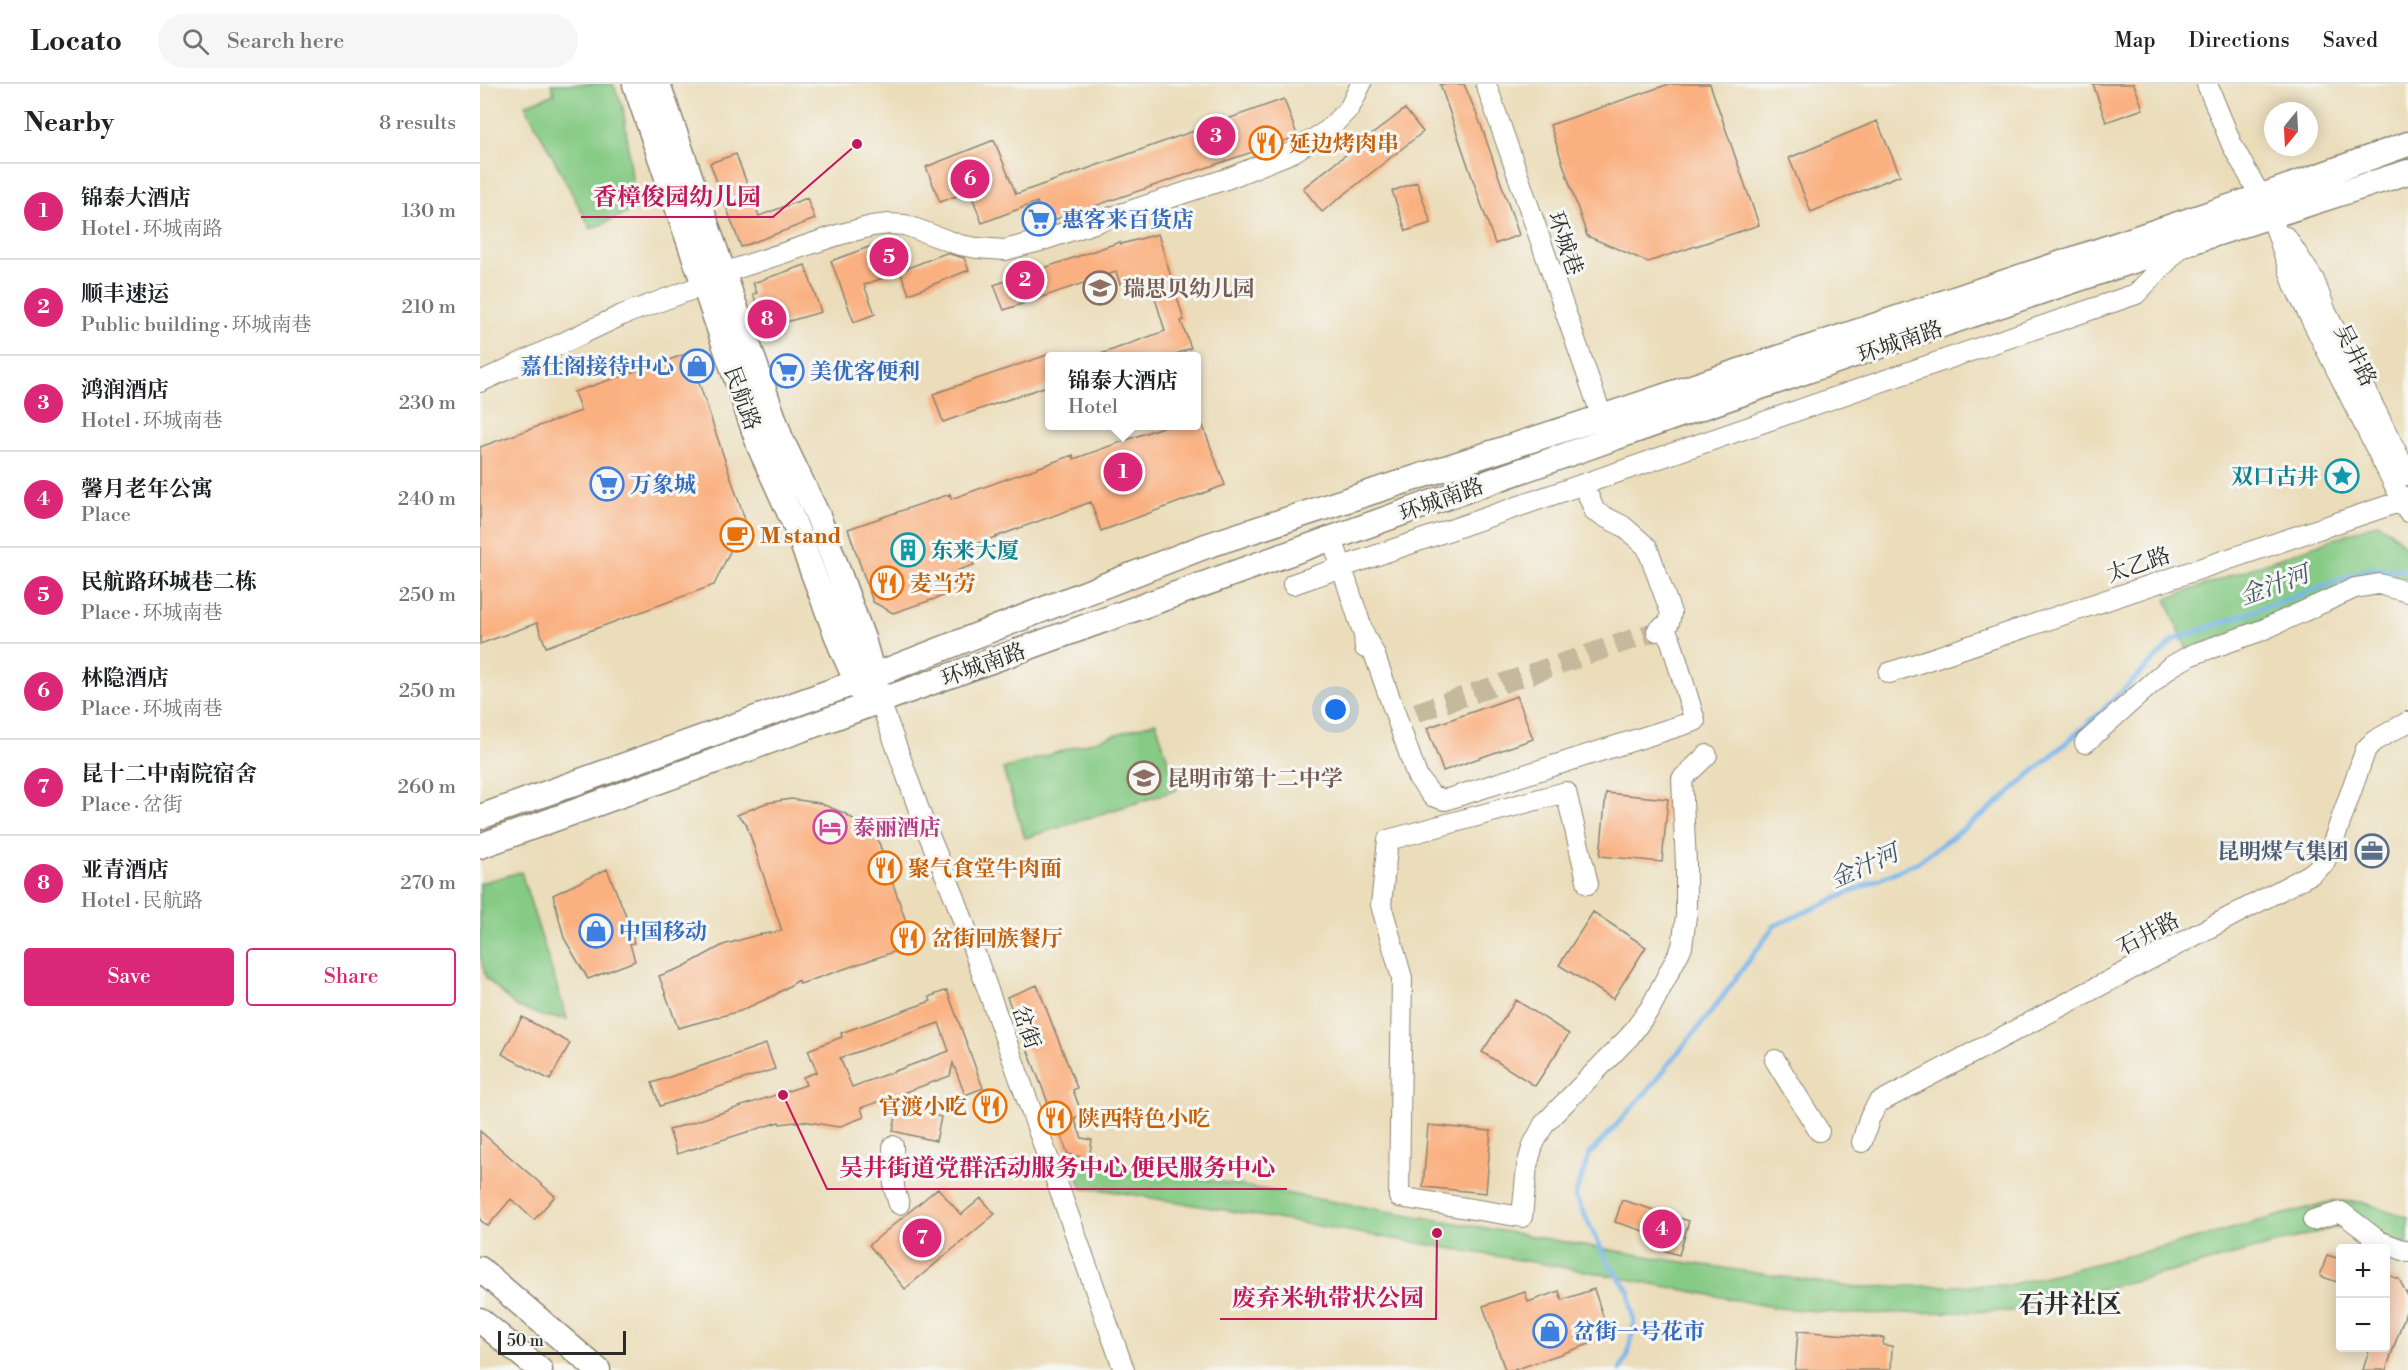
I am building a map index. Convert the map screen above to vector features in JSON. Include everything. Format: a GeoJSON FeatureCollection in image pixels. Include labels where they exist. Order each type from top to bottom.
{"type":"FeatureCollection","features":[{"type":"Feature","properties":{"kind":"main road","name":"民航路"},"geometry":{"type":"LineString","coordinates":[[635,84],[713,279],[781,440],[818,516],[863,639],[865,679],[874,704]]}},
{"type":"Feature","properties":{"kind":"main road","name":"民航路"},"geometry":{"type":"LineString","coordinates":[[658,84],[713,279]]}},
{"type":"Feature","properties":{"kind":"main road","name":"环城南路"},"geometry":{"type":"LineString","coordinates":[[480,846],[1603,441],[2182,245],[2267,205],[2408,144]]}},
{"type":"Feature","properties":{"kind":"main road","name":"环城南路"},"geometry":{"type":"LineString","coordinates":[[480,818],[865,679],[1206,546],[2267,205],[2408,172]]}},
{"type":"Feature","properties":{"kind":"main road"},"geometry":{"type":"LineString","coordinates":[[480,1269],[598,1370]]}},
{"type":"Feature","properties":{"kind":"main road"},"geometry":{"type":"LineString","coordinates":[[480,1320],[540,1370]]}},
{"type":"Feature","properties":{"kind":"street"},"geometry":{"type":"LineString","coordinates":[[480,382],[622,315],[713,279],[872,226],[905,225],[960,245],[1005,250],[1040,241],[1229,178],[1293,152],[1328,130],[1350,107],[1361,84]]}},
{"type":"Feature","properties":{"kind":"street","name":"环城巷"},"geometry":{"type":"LineString","coordinates":[[1486,84],[1602,417]]}},
{"type":"Feature","properties":{"kind":"street","name":"吴井路"},"geometry":{"type":"LineString","coordinates":[[2207,84],[2232,145],[2314,280],[2326,312],[2408,475]]}},
{"type":"Feature","properties":{"kind":"street","name":"吴井路"},"geometry":{"type":"LineString","coordinates":[[2267,205],[2295,287],[2405,506]]}},
{"type":"Feature","properties":{"kind":"street"},"geometry":{"type":"LineString","coordinates":[[1293,584],[2136,294],[2182,245]]}},
{"type":"Feature","properties":{"kind":"street"},"geometry":{"type":"LineString","coordinates":[[1332,538],[1364,635],[1374,653],[1417,776],[1432,796],[1445,800],[1695,721],[1671,641],[1660,630],[1669,623],[1671,613],[1647,547],[1623,525],[1595,512],[1584,485]]}},
{"type":"Feature","properties":{"kind":"street","name":"太乙路"},"geometry":{"type":"LineString","coordinates":[[1889,674],[2405,506]]}},
{"type":"Feature","properties":{"kind":"street"},"geometry":{"type":"LineString","coordinates":[[2085,743],[2170,667],[2192,655],[2260,631],[2355,588],[2379,584],[2408,592]]}},
{"type":"Feature","properties":{"kind":"street"},"geometry":{"type":"LineString","coordinates":[[1364,635],[1367,664],[1388,722]]}},
{"type":"Feature","properties":{"kind":"street","name":"岔街"},"geometry":{"type":"LineString","coordinates":[[874,704],[911,826],[943,902],[1110,1370]]}},
{"type":"Feature","properties":{"kind":"street","name":"岔街"},"geometry":{"type":"LineString","coordinates":[[874,704],[955,898],[1124,1370]]}},
{"type":"Feature","properties":{"kind":"street","name":"石井路"},"geometry":{"type":"LineString","coordinates":[[1862,1142],[1869,1119],[1878,1103],[2311,874],[2324,863],[2331,848],[2366,749],[2374,741],[2408,722]]}},
{"type":"Feature","properties":{"kind":"street"},"geometry":{"type":"LineString","coordinates":[[1588,884],[1566,792],[1388,840],[1381,905],[1402,978],[1399,1197],[1522,1217],[1527,1166],[1533,1145],[1544,1124],[1630,1036],[1652,1007],[1682,947],[1686,916],[1682,779],[1707,755]]}},
{"type":"Feature","properties":{"kind":"street"},"geometry":{"type":"LineString","coordinates":[[1775,1060],[1819,1131]]}},
{"type":"Feature","properties":{"kind":"street"},"geometry":{"type":"LineString","coordinates":[[893,1146],[894,1188],[899,1204]]}},
{"type":"Feature","properties":{"kind":"street"},"geometry":{"type":"LineString","coordinates":[[2313,1220],[2341,1212],[2379,1241],[2408,1252]]}},
{"type":"Feature","properties":{"kind":"green space"},"geometry":{"type":"Polygon","coordinates":[[[551,84],[613,84],[623,107],[636,209],[591,229],[525,105],[554,94],[551,84]]]}},
{"type":"Feature","properties":{"kind":"green space"},"geometry":{"type":"Polygon","coordinates":[[[2378,523],[2404,545],[2408,555],[2408,580],[2370,575],[2258,625],[2187,649],[2166,599],[2378,523]]]}},
{"type":"Feature","properties":{"kind":"green space"},"geometry":{"type":"Polygon","coordinates":[[[1156,722],[1177,790],[1025,838],[1003,769],[1156,722]]]}},
{"type":"Feature","properties":{"kind":"green space"},"geometry":{"type":"Polygon","coordinates":[[[521,872],[567,1019],[542,1016],[516,1006],[486,978],[480,956],[480,883],[521,872]]]}},
{"type":"Feature","properties":{"kind":"green space"},"geometry":{"type":"Polygon","coordinates":[[[1088,1159],[1663,1259],[1851,1287],[2009,1285],[2179,1243],[2333,1201],[2361,1202],[2408,1217],[2408,1244],[2357,1228],[2336,1227],[2186,1268],[2012,1311],[1852,1314],[1778,1308],[1591,1272],[1105,1190],[1082,1189],[1072,1161],[1088,1159]]]}},
{"type":"Feature","properties":{"kind":"building"},"geometry":{"type":"Polygon","coordinates":[[[1440,84],[1464,84],[1481,125],[1519,235],[1495,244],[1440,84]]]}},
{"type":"Feature","properties":{"kind":"building"},"geometry":{"type":"Polygon","coordinates":[[[1669,84],[1710,84],[1759,225],[1648,262],[1587,236],[1550,125],[1669,84]]]}},
{"type":"Feature","properties":{"kind":"building"},"geometry":{"type":"Polygon","coordinates":[[[2093,84],[2134,84],[2143,109],[2106,122],[2093,84]]]}},
{"type":"Feature","properties":{"kind":"building"},"geometry":{"type":"Polygon","coordinates":[[[1284,99],[1297,135],[1290,139],[1045,223],[1037,202],[982,223],[970,191],[940,202],[926,167],[994,140],[1016,194],[1284,99]]]}},
{"type":"Feature","properties":{"kind":"building"},"geometry":{"type":"Polygon","coordinates":[[[1405,109],[1423,132],[1322,212],[1303,188],[1405,109]]]}},
{"type":"Feature","properties":{"kind":"building"},"geometry":{"type":"Polygon","coordinates":[[[1877,121],[1900,175],[1811,212],[1789,158],[1877,121]]]}},
{"type":"Feature","properties":{"kind":"building"},"geometry":{"type":"Polygon","coordinates":[[[736,154],[759,216],[807,198],[815,219],[741,247],[710,163],[736,154]]]}},
{"type":"Feature","properties":{"kind":"building"},"geometry":{"type":"Polygon","coordinates":[[[1417,182],[1431,223],[1406,231],[1392,191],[1417,182]]]}},
{"type":"Feature","properties":{"kind":"building"},"geometry":{"type":"Polygon","coordinates":[[[1158,234],[1184,320],[1181,321],[1191,348],[1181,352],[1106,352],[1165,331],[1148,275],[1120,284],[1116,272],[1004,310],[994,285],[1120,242],[1121,244],[1158,234]]]}},
{"type":"Feature","properties":{"kind":"building"},"geometry":{"type":"Polygon","coordinates":[[[893,238],[906,269],[864,285],[875,314],[854,322],[831,261],[893,238]]]}},
{"type":"Feature","properties":{"kind":"building"},"geometry":{"type":"Polygon","coordinates":[[[946,253],[964,258],[969,270],[909,294],[900,271],[946,253]]]}},
{"type":"Feature","properties":{"kind":"building"},"geometry":{"type":"Polygon","coordinates":[[[805,265],[821,312],[765,328],[753,294],[757,293],[753,283],[805,265]]]}},
{"type":"Feature","properties":{"kind":"building","name":"万象城"},"geometry":{"type":"Polygon","coordinates":[[[689,353],[745,520],[714,585],[546,647],[537,623],[480,644],[480,447],[581,411],[574,392],[689,353]]]}},
{"type":"Feature","properties":{"kind":"building"},"geometry":{"type":"Polygon","coordinates":[[[1045,356],[1045,387],[943,422],[933,394],[1045,356]]]}},
{"type":"Feature","properties":{"kind":"building"},"geometry":{"type":"Polygon","coordinates":[[[1203,426],[1225,485],[1101,531],[1091,502],[968,547],[974,565],[958,570],[964,589],[893,613],[873,602],[848,529],[950,494],[951,499],[1073,455],[1074,459],[1154,430],[1201,430],[1203,426]]]}},
{"type":"Feature","properties":{"kind":"building"},"geometry":{"type":"Polygon","coordinates":[[[1517,696],[1533,739],[1443,771],[1427,728],[1517,696]]]}},
{"type":"Feature","properties":{"kind":"building"},"geometry":{"type":"Polygon","coordinates":[[[1606,793],[1668,799],[1662,862],[1600,856],[1606,793]]]}},
{"type":"Feature","properties":{"kind":"building"},"geometry":{"type":"Polygon","coordinates":[[[791,799],[819,803],[844,813],[861,824],[878,840],[914,945],[800,984],[799,980],[773,996],[740,1011],[678,1028],[659,976],[683,967],[723,945],[757,935],[782,931],[746,823],[737,815],[766,803],[791,799]]]}},
{"type":"Feature","properties":{"kind":"building","name":"中国移动"},"geometry":{"type":"Polygon","coordinates":[[[607,869],[629,923],[634,943],[630,944],[635,961],[588,979],[564,938],[553,895],[607,869]]]}},
{"type":"Feature","properties":{"kind":"building"},"geometry":{"type":"Polygon","coordinates":[[[1593,912],[1646,947],[1613,999],[1559,965],[1593,912]]]}},
{"type":"Feature","properties":{"kind":"building"},"geometry":{"type":"Polygon","coordinates":[[[1037,985],[1077,1088],[1073,1090],[1082,1114],[1074,1118],[1082,1138],[1092,1140],[1089,1159],[1068,1154],[1007,997],[1037,985]]]}},
{"type":"Feature","properties":{"kind":"building"},"geometry":{"type":"Polygon","coordinates":[[[947,990],[983,1088],[965,1095],[953,1063],[950,1076],[861,1108],[864,1117],[838,1127],[803,1121],[780,1124],[779,1122],[677,1154],[669,1130],[806,1085],[803,1077],[817,1072],[808,1050],[842,1037],[841,1033],[931,1001],[929,997],[947,990]],[[939,1023],[840,1058],[852,1087],[949,1051],[939,1023]]]}},
{"type":"Feature","properties":{"kind":"building"},"geometry":{"type":"Polygon","coordinates":[[[1516,1000],[1569,1034],[1535,1086],[1482,1052],[1516,1000]]]}},
{"type":"Feature","properties":{"kind":"building"},"geometry":{"type":"Polygon","coordinates":[[[522,1017],[570,1043],[550,1080],[502,1054],[522,1017]]]}},
{"type":"Feature","properties":{"kind":"building"},"geometry":{"type":"Polygon","coordinates":[[[766,1044],[775,1069],[660,1106],[652,1083],[766,1044]]]}},
{"type":"Feature","properties":{"kind":"building"},"geometry":{"type":"Polygon","coordinates":[[[898,1107],[941,1117],[936,1141],[893,1131],[898,1107]]]}},
{"type":"Feature","properties":{"kind":"building"},"geometry":{"type":"Polygon","coordinates":[[[1428,1125],[1491,1131],[1486,1193],[1423,1187],[1428,1125]]]}},
{"type":"Feature","properties":{"kind":"building"},"geometry":{"type":"Polygon","coordinates":[[[480,1131],[555,1196],[534,1220],[511,1199],[488,1226],[480,1220],[480,1131]]]}},
{"type":"Feature","properties":{"kind":"building"},"geometry":{"type":"Polygon","coordinates":[[[938,1188],[961,1215],[981,1198],[995,1214],[905,1289],[869,1245],[938,1188]]]}},
{"type":"Feature","properties":{"kind":"building"},"geometry":{"type":"Polygon","coordinates":[[[1622,1200],[1689,1221],[1679,1255],[1656,1248],[1660,1236],[1615,1222],[1622,1200]]]}},
{"type":"Feature","properties":{"kind":"building"},"geometry":{"type":"Polygon","coordinates":[[[2327,1255],[2336,1258],[2336,1282],[2320,1276],[2327,1255]]]}},
{"type":"Feature","properties":{"kind":"building"},"geometry":{"type":"Polygon","coordinates":[[[2390,1276],[2399,1279],[2408,1296],[2408,1306],[2386,1370],[2363,1370],[2368,1352],[2390,1352],[2390,1276]]]}},
{"type":"Feature","properties":{"kind":"building","name":"岔街一号花市"},"geometry":{"type":"Polygon","coordinates":[[[1594,1289],[1610,1337],[1514,1370],[1505,1370],[1483,1306],[1525,1292],[1528,1302],[1559,1291],[1562,1300],[1594,1289]]]}},
{"type":"Feature","properties":{"kind":"building"},"geometry":{"type":"Polygon","coordinates":[[[1798,1331],[1884,1338],[1883,1345],[1892,1346],[1891,1370],[1795,1370],[1798,1331]]]}},
{"type":"Feature","properties":{"kind":"waterway","name":"金汁河"},"geometry":{"type":"LineString","coordinates":[[1620,1370],[1628,1355],[1634,1324],[1629,1291],[1608,1262],[1575,1196],[1589,1155],[1647,1091],[1715,1007],[1774,926],[1918,862],[1993,807],[2100,713],[2174,640],[2370,569],[2406,570]]}},
{"type":"Feature","properties":{"kind":"tunnel"},"geometry":{"type":"LineString","coordinates":[[1388,722],[1657,631]]}},
{"type":"Feature","properties":{"kind":"place","name":"鸿润酒店"},"geometry":{"type":"Point","coordinates":[1216,136]}},
{"type":"Feature","properties":{"kind":"place","name":"延边烤肉串"},"geometry":{"type":"Point","coordinates":[1266,143]}},
{"type":"Feature","properties":{"kind":"place","name":"香樟俊园幼儿园"},"geometry":{"type":"Point","coordinates":[857,144]}},
{"type":"Feature","properties":{"kind":"place","name":"林隐酒店"},"geometry":{"type":"Point","coordinates":[970,179]}},
{"type":"Feature","properties":{"kind":"place","name":"惠客来百货店"},"geometry":{"type":"Point","coordinates":[1039,219]}},
{"type":"Feature","properties":{"kind":"place","name":"民航路环城巷二栋"},"geometry":{"type":"Point","coordinates":[889,257]}},
{"type":"Feature","properties":{"kind":"place","name":"顺丰速运"},"geometry":{"type":"Point","coordinates":[1025,280]}},
{"type":"Feature","properties":{"kind":"place","name":"瑞思贝幼儿园"},"geometry":{"type":"Point","coordinates":[1100,288]}},
{"type":"Feature","properties":{"kind":"place","name":"亚青酒店"},"geometry":{"type":"Point","coordinates":[767,319]}},
{"type":"Feature","properties":{"kind":"place","name":"嘉仕阁接待中心"},"geometry":{"type":"Point","coordinates":[697,366]}},
{"type":"Feature","properties":{"kind":"place","name":"美优客便利"},"geometry":{"type":"Point","coordinates":[787,371]}},
{"type":"Feature","properties":{"kind":"place","name":"锦泰大酒店"},"geometry":{"type":"Point","coordinates":[1123,472]}},
{"type":"Feature","properties":{"kind":"place","name":"双口古井"},"geometry":{"type":"Point","coordinates":[2342,476]}},
{"type":"Feature","properties":{"kind":"place","name":"万象城"},"geometry":{"type":"Point","coordinates":[607,484]}},
{"type":"Feature","properties":{"kind":"place","name":"M stand"},"geometry":{"type":"Point","coordinates":[737,535]}},
{"type":"Feature","properties":{"kind":"place","name":"东来大厦"},"geometry":{"type":"Point","coordinates":[908,550]}},
{"type":"Feature","properties":{"kind":"place","name":"麦当劳"},"geometry":{"type":"Point","coordinates":[887,583]}},
{"type":"Feature","properties":{"kind":"place","name":"昆明市第十二中学"},"geometry":{"type":"Point","coordinates":[1144,778]}},
{"type":"Feature","properties":{"kind":"place","name":"泰丽酒店"},"geometry":{"type":"Point","coordinates":[830,827]}},
{"type":"Feature","properties":{"kind":"place","name":"昆明煤气集团"},"geometry":{"type":"Point","coordinates":[2372,851]}},
{"type":"Feature","properties":{"kind":"place","name":"聚气食堂牛肉面"},"geometry":{"type":"Point","coordinates":[885,868]}},
{"type":"Feature","properties":{"kind":"place","name":"中国移动"},"geometry":{"type":"Point","coordinates":[596,931]}},
{"type":"Feature","properties":{"kind":"place","name":"岔街回族餐厅"},"geometry":{"type":"Point","coordinates":[908,938]}},
{"type":"Feature","properties":{"kind":"place","name":"吴井街道党群活动服务中心 便民服务中心"},"geometry":{"type":"Point","coordinates":[783,1095]}},
{"type":"Feature","properties":{"kind":"place","name":"官渡小吃"},"geometry":{"type":"Point","coordinates":[990,1106]}},
{"type":"Feature","properties":{"kind":"place","name":"陕西特色小吃"},"geometry":{"type":"Point","coordinates":[1055,1118]}},
{"type":"Feature","properties":{"kind":"place","name":"馨月老年公寓"},"geometry":{"type":"Point","coordinates":[1662,1229]}},
{"type":"Feature","properties":{"kind":"place","name":"废弃米轨带状公园"},"geometry":{"type":"Point","coordinates":[1437,1233]}},
{"type":"Feature","properties":{"kind":"place","name":"昆十二中南院宿舍"},"geometry":{"type":"Point","coordinates":[922,1238]}},
{"type":"Feature","properties":{"kind":"place","name":"岔街一号花市"},"geometry":{"type":"Point","coordinates":[1550,1331]}},
{"type":"Feature","properties":{"kind":"district","name":"石井社区"},"geometry":{"type":"Point","coordinates":[2070,1304]}}]}
